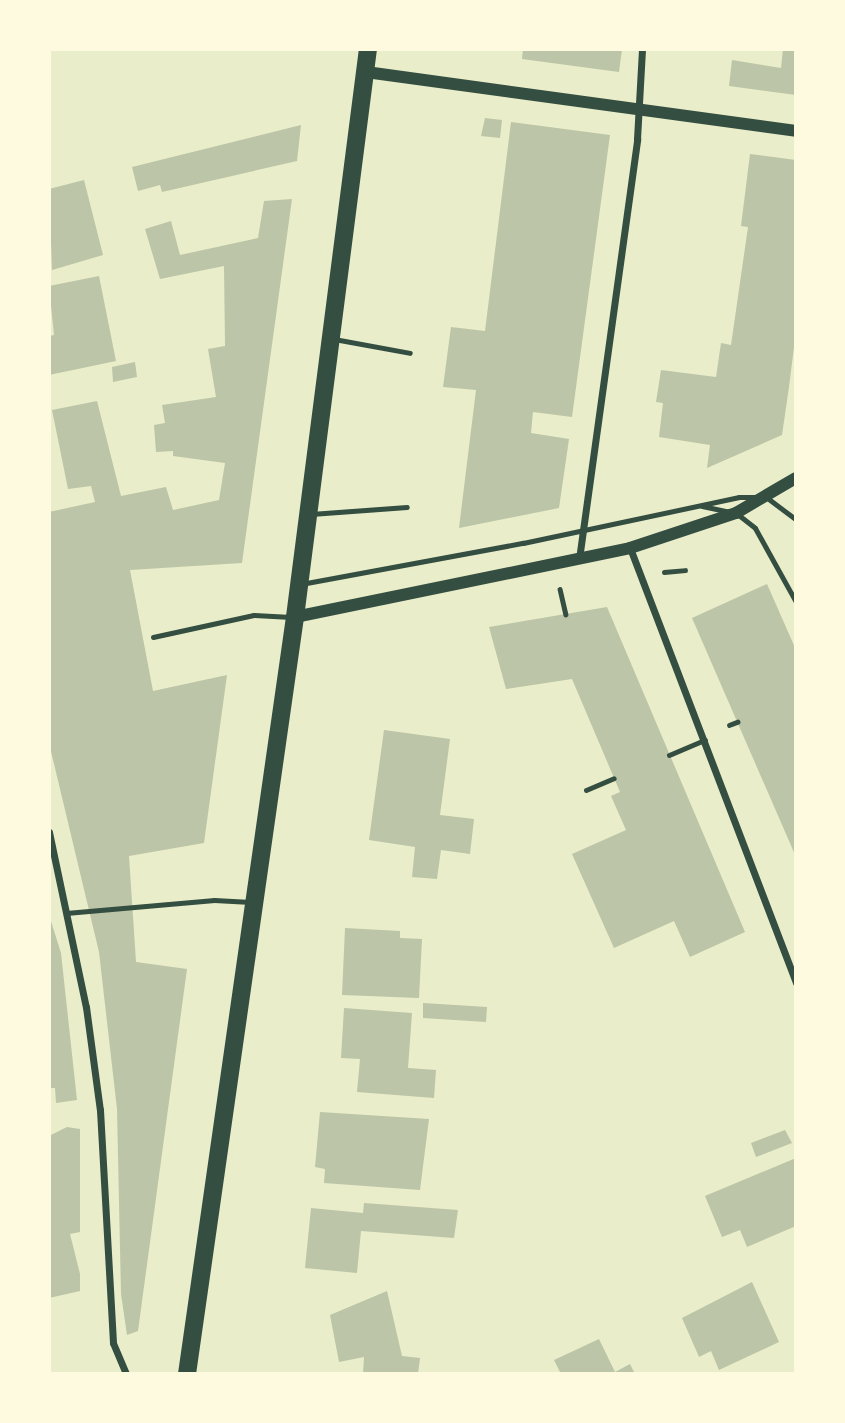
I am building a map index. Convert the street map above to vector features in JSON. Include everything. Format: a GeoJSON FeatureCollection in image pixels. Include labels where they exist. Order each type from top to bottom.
{"type":"FeatureCollection","features":[{"type":"Feature","properties":{"kind":"main road"},"geometry":{"type":"LineString","coordinates":[[187,1374],[295,617],[369,49]]}},
{"type":"Feature","properties":{"kind":"street"},"geometry":{"type":"LineString","coordinates":[[579,560],[639,109],[642,49]]}},
{"type":"Feature","properties":{"kind":"street"},"geometry":{"type":"LineString","coordinates":[[366,72],[796,131]]}},
{"type":"Feature","properties":{"kind":"street"},"geometry":{"type":"LineString","coordinates":[[295,617],[630,548],[736,513],[796,478]]}},
{"type":"Feature","properties":{"kind":"street"},"geometry":{"type":"LineString","coordinates":[[630,548],[666,651],[705,740],[796,983]]}},
{"type":"Feature","properties":{"kind":"street"},"geometry":{"type":"LineString","coordinates":[[49,832],[86,1007],[100,1110],[113,1343],[126,1374]]}},
{"type":"Feature","properties":{"kind":"lane"},"geometry":{"type":"LineString","coordinates":[[331,338],[410,353]]}},
{"type":"Feature","properties":{"kind":"lane"},"geometry":{"type":"LineString","coordinates":[[299,584],[699,505],[766,497],[796,520]]}},
{"type":"Feature","properties":{"kind":"lane"},"geometry":{"type":"LineString","coordinates":[[699,505],[736,513],[764,540],[796,602]]}},
{"type":"Feature","properties":{"kind":"lane"},"geometry":{"type":"LineString","coordinates":[[308,515],[407,507]]}},
{"type":"Feature","properties":{"kind":"lane"},"geometry":{"type":"LineString","coordinates":[[153,637],[254,615],[295,617]]}},
{"type":"Feature","properties":{"kind":"lane"},"geometry":{"type":"LineString","coordinates":[[669,755],[705,740]]}},
{"type":"Feature","properties":{"kind":"lane"},"geometry":{"type":"LineString","coordinates":[[586,790],[614,778]]}},
{"type":"Feature","properties":{"kind":"lane"},"geometry":{"type":"LineString","coordinates":[[66,913],[214,900],[254,902]]}},
{"type":"Feature","properties":{"kind":"path"},"geometry":{"type":"LineString","coordinates":[[676,569],[685,570]]}},
{"type":"Feature","properties":{"kind":"path"},"geometry":{"type":"LineString","coordinates":[[559,584],[566,614]]}},
{"type":"Feature","properties":{"kind":"path"},"geometry":{"type":"LineString","coordinates":[[729,725],[737,722]]}},
{"type":"Feature","properties":{"kind":"building"},"geometry":{"type":"Polygon","coordinates":[[[523,49],[622,49],[619,72],[522,59],[523,49]]]}},
{"type":"Feature","properties":{"kind":"building"},"geometry":{"type":"Polygon","coordinates":[[[783,49],[796,49],[796,95],[729,86],[732,60],[781,68],[783,49]]]}},
{"type":"Feature","properties":{"kind":"building"},"geometry":{"type":"Polygon","coordinates":[[[485,118],[502,120],[500,138],[481,136],[485,118]]]}},
{"type":"Feature","properties":{"kind":"building"},"geometry":{"type":"Polygon","coordinates":[[[511,122],[610,135],[572,417],[533,412],[531,433],[569,439],[559,508],[459,528],[476,390],[443,387],[451,327],[485,331],[511,122]]]}},
{"type":"Feature","properties":{"kind":"building"},"geometry":{"type":"Polygon","coordinates":[[[301,125],[297,161],[162,192],[160,185],[138,191],[132,167],[301,125]]]}},
{"type":"Feature","properties":{"kind":"building"},"geometry":{"type":"Polygon","coordinates":[[[750,154],[796,160],[796,331],[789,387],[782,435],[707,468],[710,445],[659,437],[663,403],[656,402],[661,370],[716,377],[721,343],[731,345],[748,227],[741,226],[750,154]]]}},
{"type":"Feature","properties":{"kind":"building"},"geometry":{"type":"Polygon","coordinates":[[[84,180],[103,255],[52,270],[49,189],[84,180]]]}},
{"type":"Feature","properties":{"kind":"building"},"geometry":{"type":"Polygon","coordinates":[[[292,199],[242,563],[130,570],[153,691],[227,675],[204,843],[129,856],[136,962],[187,969],[138,1331],[127,1335],[121,1294],[117,1109],[99,952],[49,743],[49,512],[95,502],[91,486],[68,489],[52,410],[97,401],[121,496],[166,487],[173,510],[219,500],[225,463],[173,456],[173,451],[156,452],[154,425],[165,423],[162,405],[216,397],[208,349],[225,346],[224,266],[160,279],[145,229],[171,221],[180,255],[258,238],[264,201],[292,199]]]}},
{"type":"Feature","properties":{"kind":"building"},"geometry":{"type":"Polygon","coordinates":[[[99,276],[116,361],[49,375],[49,336],[54,335],[49,286],[99,276]]]}},
{"type":"Feature","properties":{"kind":"building"},"geometry":{"type":"Polygon","coordinates":[[[135,362],[137,377],[113,382],[112,367],[135,362]]]}},
{"type":"Feature","properties":{"kind":"building"},"geometry":{"type":"Polygon","coordinates":[[[767,584],[796,650],[796,857],[692,618],[767,584]]]}},
{"type":"Feature","properties":{"kind":"building"},"geometry":{"type":"Polygon","coordinates":[[[607,607],[745,932],[690,957],[674,921],[614,948],[572,854],[626,830],[611,796],[620,792],[572,679],[506,689],[489,627],[607,607]]]}},
{"type":"Feature","properties":{"kind":"building"},"geometry":{"type":"Polygon","coordinates":[[[384,730],[450,739],[440,815],[474,819],[470,854],[441,850],[437,879],[412,877],[415,847],[369,840],[384,730]]]}},
{"type":"Feature","properties":{"kind":"building"},"geometry":{"type":"Polygon","coordinates":[[[49,915],[61,953],[77,1100],[56,1103],[55,1088],[49,1088],[49,915]]]}},
{"type":"Feature","properties":{"kind":"building"},"geometry":{"type":"Polygon","coordinates":[[[345,928],[400,931],[400,938],[422,939],[419,998],[342,995],[345,928]]]}},
{"type":"Feature","properties":{"kind":"building"},"geometry":{"type":"Polygon","coordinates":[[[423,1003],[487,1007],[486,1022],[423,1018],[423,1003]]]}},
{"type":"Feature","properties":{"kind":"building"},"geometry":{"type":"Polygon","coordinates":[[[344,1008],[412,1013],[408,1068],[436,1070],[434,1098],[357,1092],[360,1059],[341,1058],[344,1008]]]}},
{"type":"Feature","properties":{"kind":"building"},"geometry":{"type":"Polygon","coordinates":[[[320,1112],[429,1119],[420,1190],[324,1183],[325,1169],[315,1167],[320,1112]]]}},
{"type":"Feature","properties":{"kind":"building"},"geometry":{"type":"Polygon","coordinates":[[[67,1127],[80,1129],[80,1232],[70,1234],[80,1274],[80,1291],[49,1298],[49,1136],[67,1127]]]}},
{"type":"Feature","properties":{"kind":"building"},"geometry":{"type":"Polygon","coordinates":[[[785,1130],[792,1143],[756,1157],[751,1143],[785,1130]]]}},
{"type":"Feature","properties":{"kind":"building"},"geometry":{"type":"Polygon","coordinates":[[[796,1158],[796,1226],[747,1247],[740,1230],[722,1237],[705,1196],[796,1158]]]}},
{"type":"Feature","properties":{"kind":"building"},"geometry":{"type":"Polygon","coordinates":[[[364,1203],[458,1210],[454,1238],[361,1231],[357,1273],[305,1268],[311,1208],[363,1213],[364,1203]]]}},
{"type":"Feature","properties":{"kind":"building"},"geometry":{"type":"Polygon","coordinates":[[[752,1282],[779,1342],[719,1370],[711,1351],[699,1357],[682,1318],[752,1282]]]}},
{"type":"Feature","properties":{"kind":"building"},"geometry":{"type":"Polygon","coordinates":[[[387,1291],[402,1356],[420,1358],[418,1374],[363,1374],[364,1357],[339,1362],[330,1315],[387,1291]]]}},
{"type":"Feature","properties":{"kind":"building"},"geometry":{"type":"Polygon","coordinates":[[[599,1339],[615,1372],[630,1364],[635,1374],[561,1374],[554,1360],[599,1339]]]}}]}
